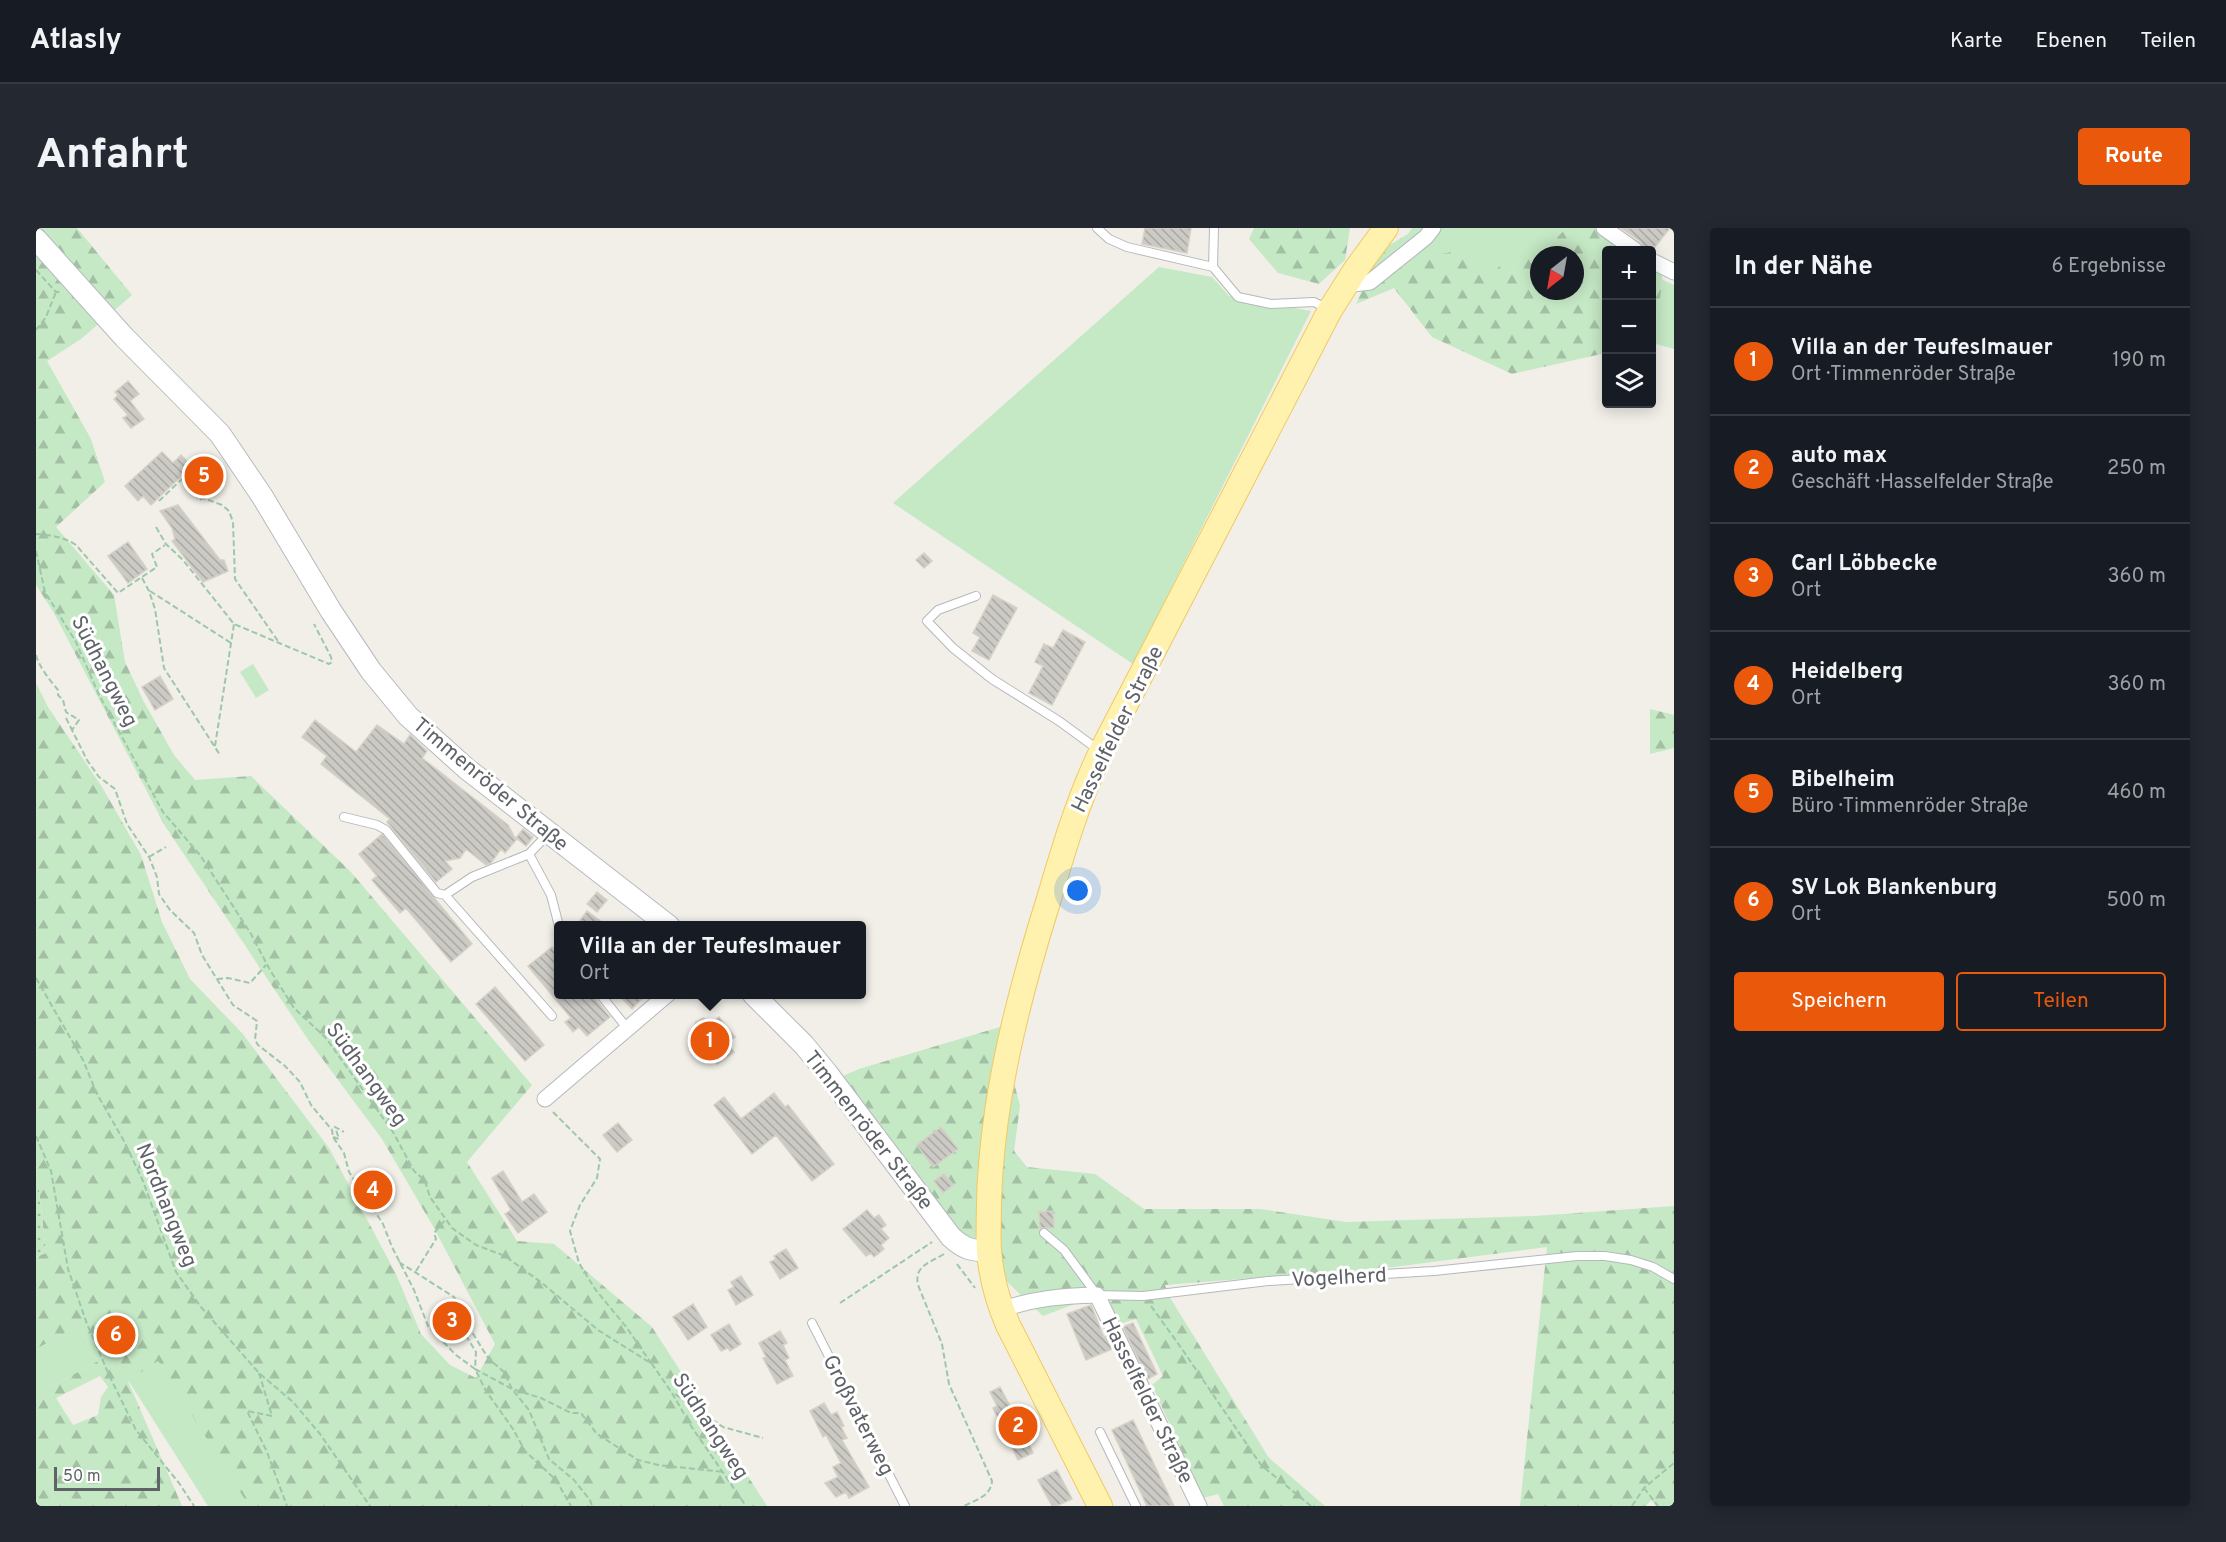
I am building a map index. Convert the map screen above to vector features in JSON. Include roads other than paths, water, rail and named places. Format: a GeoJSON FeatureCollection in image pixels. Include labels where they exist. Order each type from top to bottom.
{"type":"FeatureCollection","features":[{"type":"Feature","properties":{"kind":"main road","name":"Hasselfelder Straße"},"geometry":{"type":"LineString","coordinates":[[1100,1506],[1001,1310],[993,1278],[989,1251],[993,1148],[1016,1018],[1043,917],[1072,824],[1101,752],[1330,310],[1386,228]]}},
{"type":"Feature","properties":{"kind":"main road","name":"Timmenröder Straße"},"geometry":{"type":"LineString","coordinates":[[36,239],[124,337],[220,434],[262,496],[331,611],[371,671],[391,696],[444,750],[663,921]]}},
{"type":"Feature","properties":{"kind":"main road","name":"Timmenröder Straße"},"geometry":{"type":"LineString","coordinates":[[758,999],[804,1045],[827,1073],[947,1241],[972,1251],[989,1251]]}},
{"type":"Feature","properties":{"kind":"street"},"geometry":{"type":"LineString","coordinates":[[1345,285],[1370,282],[1426,237],[1433,228]]}},
{"type":"Feature","properties":{"kind":"street"},"geometry":{"type":"LineString","coordinates":[[1604,228],[1629,246]]}},
{"type":"Feature","properties":{"kind":"street"},"geometry":{"type":"LineString","coordinates":[[1656,263],[1674,272]]}},
{"type":"Feature","properties":{"kind":"street"},"geometry":{"type":"LineString","coordinates":[[545,1099],[662,999]]}},
{"type":"Feature","properties":{"kind":"street","name":"Vogelherd"},"geometry":{"type":"LineString","coordinates":[[1001,1310],[1051,1296],[1097,1295]]}},
{"type":"Feature","properties":{"kind":"street","name":"Hasselfelder Straße"},"geometry":{"type":"LineString","coordinates":[[1097,1295],[1199,1506]]}},
{"type":"Feature","properties":{"kind":"lane"},"geometry":{"type":"LineString","coordinates":[[1097,228],[1109,239],[1127,247],[1214,267],[1238,297],[1271,304],[1314,302],[1330,310]]}},
{"type":"Feature","properties":{"kind":"lane"},"geometry":{"type":"LineString","coordinates":[[1214,228],[1214,267]]}},
{"type":"Feature","properties":{"kind":"lane"},"geometry":{"type":"LineString","coordinates":[[976,596],[938,610],[927,621],[953,648],[992,679],[1059,721],[1101,752]]}},
{"type":"Feature","properties":{"kind":"lane"},"geometry":{"type":"LineString","coordinates":[[344,818],[377,825],[386,830],[437,893],[445,895],[552,1016]]}},
{"type":"Feature","properties":{"kind":"lane"},"geometry":{"type":"LineString","coordinates":[[445,895],[472,877],[529,854],[549,833]]}},
{"type":"Feature","properties":{"kind":"lane"},"geometry":{"type":"LineString","coordinates":[[529,854],[552,895],[556,921]]}},
{"type":"Feature","properties":{"kind":"lane"},"geometry":{"type":"LineString","coordinates":[[604,999],[627,1028]]}},
{"type":"Feature","properties":{"kind":"lane"},"geometry":{"type":"LineString","coordinates":[[1044,1233],[1064,1250],[1097,1295]]}},
{"type":"Feature","properties":{"kind":"lane","name":"Vogelherd"},"geometry":{"type":"LineString","coordinates":[[1097,1295],[1143,1296],[1268,1281],[1434,1271],[1577,1256],[1605,1256],[1631,1260],[1653,1267],[1674,1279]]}},
{"type":"Feature","properties":{"kind":"lane","name":"Großvaterweg"},"geometry":{"type":"LineString","coordinates":[[812,1323],[905,1506]]}},
{"type":"Feature","properties":{"kind":"lane"},"geometry":{"type":"LineString","coordinates":[[1100,1432],[1136,1506]]}},
{"type":"Feature","properties":{"kind":"place","name":"Bibelheim"},"geometry":{"type":"Point","coordinates":[204,476]}},
{"type":"Feature","properties":{"kind":"place","name":"Villa an der Teufeslmauer"},"geometry":{"type":"Point","coordinates":[710,1041]}},
{"type":"Feature","properties":{"kind":"place","name":"Heidelberg"},"geometry":{"type":"Point","coordinates":[373,1190]}},
{"type":"Feature","properties":{"kind":"place","name":"Carl Löbbecke"},"geometry":{"type":"Point","coordinates":[452,1321]}},
{"type":"Feature","properties":{"kind":"place","name":"SV Lok Blankenburg"},"geometry":{"type":"Point","coordinates":[116,1335]}},
{"type":"Feature","properties":{"kind":"place","name":"auto max"},"geometry":{"type":"Point","coordinates":[1018,1426]}}]}
